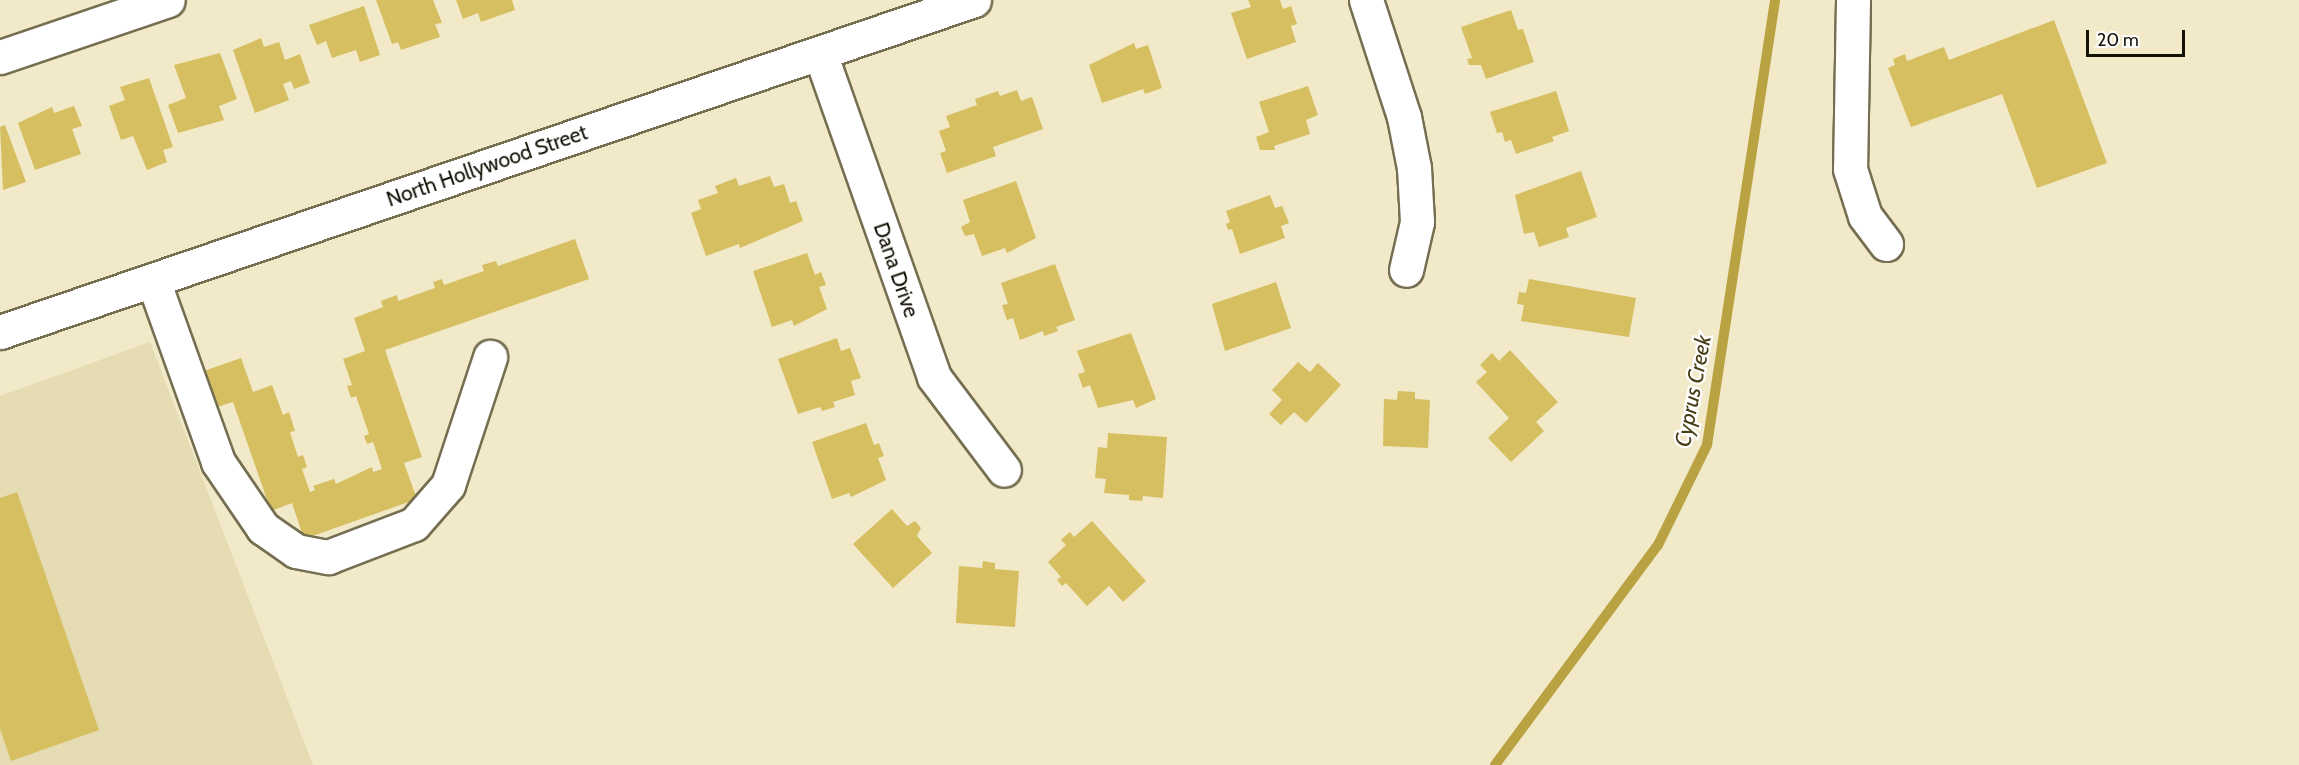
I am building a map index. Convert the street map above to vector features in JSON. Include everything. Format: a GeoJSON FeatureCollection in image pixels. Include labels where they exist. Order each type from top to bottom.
{"type":"FeatureCollection","features":[{"type":"Feature","properties":{"kind":"main road"},"geometry":{"type":"LineString","coordinates":[[0,57],[168,0]]}},
{"type":"Feature","properties":{"kind":"main road","name":"North Hollywood Street"},"geometry":{"type":"LineString","coordinates":[[0,333],[974,0]]}},
{"type":"Feature","properties":{"kind":"main road"},"geometry":{"type":"LineString","coordinates":[[1366,0],[1404,117],[1414,168],[1417,222],[1406,270]]}},
{"type":"Feature","properties":{"kind":"main road"},"geometry":{"type":"LineString","coordinates":[[1852,0],[1850,169],[1865,216],[1886,244]]}},
{"type":"Feature","properties":{"kind":"main road","name":"Dana Drive"},"geometry":{"type":"LineString","coordinates":[[820,53],[934,377],[1004,470]]}},
{"type":"Feature","properties":{"kind":"main road"},"geometry":{"type":"LineString","coordinates":[[153,280],[218,462],[263,528],[296,551],[328,557],[414,524],[448,485],[490,357]]}},
{"type":"Feature","properties":{"kind":"shaded area"},"geometry":{"type":"Polygon","coordinates":[[[150,342],[313,765],[0,765],[0,396],[150,342]]]}},
{"type":"Feature","properties":{"kind":"building"},"geometry":{"type":"Polygon","coordinates":[[[376,0],[433,0],[442,23],[435,24],[440,37],[401,50],[398,42],[392,44],[376,0]]]}},
{"type":"Feature","properties":{"kind":"building"},"geometry":{"type":"Polygon","coordinates":[[[456,0],[512,0],[515,10],[481,22],[478,13],[463,19],[456,0]]]}},
{"type":"Feature","properties":{"kind":"building"},"geometry":{"type":"Polygon","coordinates":[[[1248,0],[1280,0],[1283,9],[1291,6],[1297,24],[1291,26],[1296,42],[1247,59],[1231,13],[1251,7],[1248,0]]]}},
{"type":"Feature","properties":{"kind":"building"},"geometry":{"type":"Polygon","coordinates":[[[364,6],[380,55],[360,62],[356,50],[332,58],[326,41],[317,45],[309,25],[364,6]]]}},
{"type":"Feature","properties":{"kind":"building"},"geometry":{"type":"Polygon","coordinates":[[[1511,10],[1518,30],[1523,29],[1534,62],[1486,79],[1481,65],[1469,65],[1467,59],[1472,58],[1461,27],[1511,10]]]}},
{"type":"Feature","properties":{"kind":"building"},"geometry":{"type":"Polygon","coordinates":[[[2054,20],[2107,163],[2037,188],[2002,94],[1911,127],[1888,68],[1895,65],[1893,59],[1905,54],[1907,61],[1944,47],[1949,60],[2054,20]]]}},
{"type":"Feature","properties":{"kind":"building"},"geometry":{"type":"Polygon","coordinates":[[[261,38],[264,47],[279,42],[285,60],[300,54],[310,83],[294,89],[291,81],[283,84],[289,100],[255,113],[233,50],[261,38]]]}},
{"type":"Feature","properties":{"kind":"building"},"geometry":{"type":"Polygon","coordinates":[[[1134,43],[1136,49],[1148,45],[1162,88],[1145,94],[1143,89],[1102,103],[1089,65],[1134,43]]]}},
{"type":"Feature","properties":{"kind":"building"},"geometry":{"type":"Polygon","coordinates":[[[220,53],[237,99],[219,106],[224,120],[178,133],[168,105],[186,98],[174,65],[220,53]]]}},
{"type":"Feature","properties":{"kind":"building"},"geometry":{"type":"Polygon","coordinates":[[[149,78],[173,147],[163,150],[167,162],[147,170],[133,136],[121,140],[109,106],[125,100],[120,87],[149,78]]]}},
{"type":"Feature","properties":{"kind":"building"},"geometry":{"type":"Polygon","coordinates":[[[1308,86],[1318,115],[1306,120],[1310,134],[1274,146],[1275,150],[1260,150],[1256,137],[1269,132],[1259,102],[1308,86]]]}},
{"type":"Feature","properties":{"kind":"building"},"geometry":{"type":"Polygon","coordinates":[[[1017,90],[1021,101],[1032,97],[1043,129],[993,147],[996,156],[947,173],[940,153],[946,151],[939,131],[950,127],[946,116],[977,105],[975,99],[998,91],[1000,96],[1017,90]]]}},
{"type":"Feature","properties":{"kind":"building"},"geometry":{"type":"Polygon","coordinates":[[[1556,91],[1569,131],[1552,137],[1554,141],[1516,154],[1511,140],[1505,142],[1502,132],[1497,133],[1490,112],[1556,91]]]}},
{"type":"Feature","properties":{"kind":"building"},"geometry":{"type":"Polygon","coordinates":[[[74,106],[82,126],[72,129],[81,154],[35,170],[18,123],[52,107],[54,113],[74,106]]]}},
{"type":"Feature","properties":{"kind":"building"},"geometry":{"type":"Polygon","coordinates":[[[5,125],[26,182],[3,190],[0,127],[5,125]]]}},
{"type":"Feature","properties":{"kind":"building"},"geometry":{"type":"Polygon","coordinates":[[[1581,171],[1597,217],[1566,228],[1569,237],[1539,247],[1534,232],[1524,234],[1515,195],[1581,171]]]}},
{"type":"Feature","properties":{"kind":"building"},"geometry":{"type":"Polygon","coordinates":[[[770,176],[774,187],[784,184],[790,203],[796,201],[803,221],[740,248],[739,244],[706,256],[691,213],[701,209],[698,200],[718,193],[715,186],[736,178],[739,186],[770,176]]]}},
{"type":"Feature","properties":{"kind":"building"},"geometry":{"type":"Polygon","coordinates":[[[1016,181],[1036,238],[1007,253],[1005,248],[982,256],[974,234],[965,236],[961,227],[970,222],[963,200],[1016,181]]]}},
{"type":"Feature","properties":{"kind":"building"},"geometry":{"type":"Polygon","coordinates":[[[1270,195],[1275,208],[1282,206],[1289,223],[1281,226],[1285,238],[1240,254],[1232,229],[1228,230],[1226,224],[1230,222],[1226,211],[1270,195]]]}},
{"type":"Feature","properties":{"kind":"building"},"geometry":{"type":"Polygon","coordinates":[[[575,239],[589,279],[385,350],[422,457],[404,463],[417,499],[304,539],[292,503],[271,511],[233,402],[214,408],[201,372],[241,358],[253,392],[272,385],[283,415],[289,412],[295,431],[290,432],[298,457],[303,455],[307,467],[302,469],[310,492],[315,490],[313,486],[334,479],[336,484],[372,467],[373,472],[382,469],[373,442],[367,444],[364,436],[369,434],[356,396],[351,398],[347,386],[352,385],[343,359],[365,351],[354,318],[383,307],[381,301],[397,295],[398,301],[435,288],[433,282],[442,279],[444,285],[484,271],[482,265],[496,261],[498,266],[575,239]]]}},
{"type":"Feature","properties":{"kind":"building"},"geometry":{"type":"Polygon","coordinates":[[[807,253],[815,275],[821,272],[826,285],[819,287],[827,309],[794,326],[792,320],[772,327],[753,271],[807,253]]]}},
{"type":"Feature","properties":{"kind":"building"},"geometry":{"type":"Polygon","coordinates":[[[1055,264],[1075,320],[1056,327],[1058,331],[1044,336],[1043,331],[1020,340],[1013,318],[1007,320],[1002,305],[1008,304],[1001,283],[1055,264]]]}},
{"type":"Feature","properties":{"kind":"building"},"geometry":{"type":"Polygon","coordinates":[[[1529,279],[1636,298],[1629,337],[1521,321],[1524,305],[1517,304],[1519,292],[1526,293],[1529,279]]]}},
{"type":"Feature","properties":{"kind":"building"},"geometry":{"type":"Polygon","coordinates":[[[1276,282],[1291,328],[1225,351],[1212,304],[1276,282]]]}},
{"type":"Feature","properties":{"kind":"building"},"geometry":{"type":"Polygon","coordinates":[[[1131,333],[1156,399],[1136,408],[1133,400],[1098,408],[1090,385],[1083,388],[1078,374],[1085,372],[1077,351],[1131,333]]]}},
{"type":"Feature","properties":{"kind":"building"},"geometry":{"type":"Polygon","coordinates":[[[837,338],[841,351],[850,348],[861,378],[851,381],[855,395],[833,402],[835,407],[822,411],[820,407],[798,414],[778,359],[837,338]]]}},
{"type":"Feature","properties":{"kind":"building"},"geometry":{"type":"Polygon","coordinates":[[[1510,350],[1558,402],[1536,422],[1544,431],[1511,462],[1488,438],[1509,418],[1476,382],[1487,372],[1480,365],[1492,353],[1499,361],[1510,350]]]}},
{"type":"Feature","properties":{"kind":"building"},"geometry":{"type":"Polygon","coordinates":[[[1298,362],[1310,372],[1318,363],[1341,385],[1306,423],[1294,412],[1281,425],[1269,414],[1282,400],[1272,390],[1298,362]]]}},
{"type":"Feature","properties":{"kind":"building"},"geometry":{"type":"Polygon","coordinates":[[[1398,391],[1415,392],[1415,399],[1430,400],[1428,448],[1383,446],[1384,399],[1397,400],[1398,391]]]}},
{"type":"Feature","properties":{"kind":"building"},"geometry":{"type":"Polygon","coordinates":[[[866,423],[874,445],[879,443],[884,456],[878,458],[886,480],[851,497],[849,493],[832,499],[812,442],[866,423]]]}},
{"type":"Feature","properties":{"kind":"building"},"geometry":{"type":"Polygon","coordinates":[[[1108,433],[1167,437],[1163,498],[1143,496],[1142,501],[1129,500],[1129,495],[1104,493],[1106,479],[1095,478],[1098,447],[1107,448],[1108,433]]]}},
{"type":"Feature","properties":{"kind":"building"},"geometry":{"type":"Polygon","coordinates":[[[17,492],[99,730],[11,761],[0,729],[0,498],[17,492]]]}},
{"type":"Feature","properties":{"kind":"building"},"geometry":{"type":"Polygon","coordinates":[[[892,509],[907,526],[915,521],[921,528],[917,536],[932,553],[893,588],[853,544],[892,509]]]}},
{"type":"Feature","properties":{"kind":"building"},"geometry":{"type":"Polygon","coordinates":[[[1092,521],[1146,581],[1123,602],[1109,586],[1087,606],[1066,583],[1062,586],[1057,580],[1061,577],[1048,562],[1066,545],[1061,540],[1070,532],[1074,537],[1092,521]]]}},
{"type":"Feature","properties":{"kind":"building"},"geometry":{"type":"Polygon","coordinates":[[[983,561],[995,563],[995,569],[1019,571],[1015,627],[956,623],[959,566],[982,568],[983,561]]]}},
{"type":"Feature","properties":{"kind":"waterway","name":"Cyprus Creek"},"geometry":{"type":"LineString","coordinates":[[1495,765],[1658,545],[1707,445],[1775,0]]}}]}
